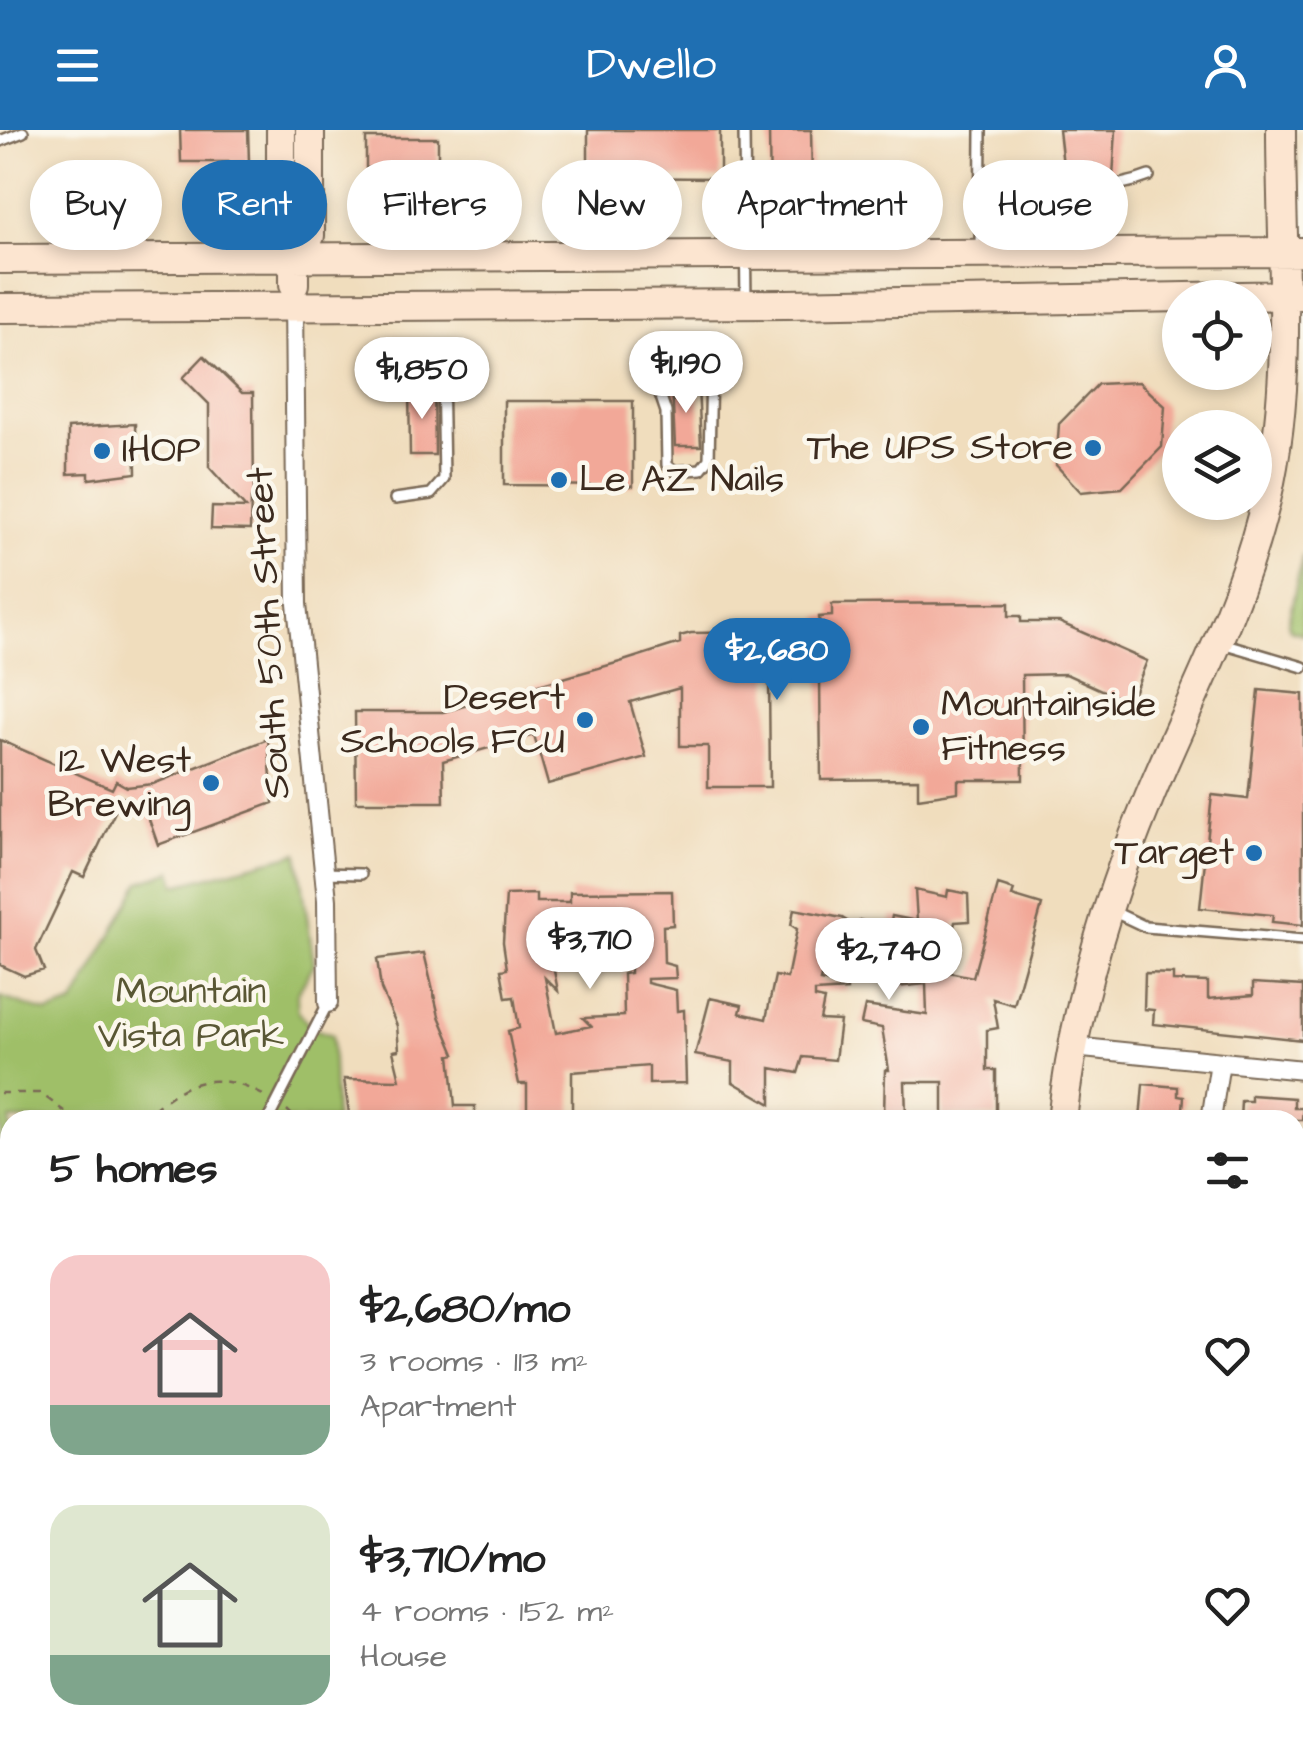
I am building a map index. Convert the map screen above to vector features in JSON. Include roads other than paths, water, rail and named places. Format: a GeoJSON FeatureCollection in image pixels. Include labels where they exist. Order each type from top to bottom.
{"type":"FeatureCollection","features":[{"type":"Feature","properties":{"kind":"main road","name":"South 50th Street"},"geometry":{"type":"LineString","coordinates":[[281,130],[281,236],[294,283]]}},
{"type":"Feature","properties":{"kind":"main road","name":"South 50th Street"},"geometry":{"type":"LineString","coordinates":[[294,283],[310,236],[310,130]]}},
{"type":"Feature","properties":{"kind":"main road"},"geometry":{"type":"LineString","coordinates":[[1064,1110],[1073,1048],[1110,910],[1149,799],[1220,642],[1255,541],[1278,443],[1293,295],[1281,130]]}},
{"type":"Feature","properties":{"kind":"main road"},"geometry":{"type":"LineString","coordinates":[[0,308],[294,283],[746,256],[1292,252]]}},
{"type":"Feature","properties":{"kind":"main road"},"geometry":{"type":"LineString","coordinates":[[0,259],[294,283],[746,304],[1293,295]]}},
{"type":"Feature","properties":{"kind":"street","name":"South 50th Street"},"geometry":{"type":"LineString","coordinates":[[294,283],[298,604],[324,874],[328,1003]]}},
{"type":"Feature","properties":{"kind":"street"},"geometry":{"type":"LineString","coordinates":[[1073,1048],[1303,1070]]}},
{"type":"Feature","properties":{"kind":"street"},"geometry":{"type":"LineString","coordinates":[[1213,1110],[1220,1062]]}},
{"type":"Feature","properties":{"kind":"lane"},"geometry":{"type":"LineString","coordinates":[[744,130],[746,304]]}},
{"type":"Feature","properties":{"kind":"lane"},"geometry":{"type":"LineString","coordinates":[[980,130],[980,254]]}},
{"type":"Feature","properties":{"kind":"lane"},"geometry":{"type":"LineString","coordinates":[[0,141],[23,132]]}},
{"type":"Feature","properties":{"kind":"lane"},"geometry":{"type":"LineString","coordinates":[[1128,184],[1150,176]]}},
{"type":"Feature","properties":{"kind":"lane"},"geometry":{"type":"LineString","coordinates":[[395,499],[431,494],[444,479],[442,369]]}},
{"type":"Feature","properties":{"kind":"lane"},"geometry":{"type":"LineString","coordinates":[[660,394],[666,412],[666,465],[674,471],[701,469],[709,459],[712,369]]}},
{"type":"Feature","properties":{"kind":"lane"},"geometry":{"type":"LineString","coordinates":[[1220,642],[1303,667]]}},
{"type":"Feature","properties":{"kind":"lane"},"geometry":{"type":"LineString","coordinates":[[324,874],[361,874]]}},
{"type":"Feature","properties":{"kind":"lane"},"geometry":{"type":"LineString","coordinates":[[1110,910],[1146,927],[1303,940]]}},
{"type":"Feature","properties":{"kind":"lane"},"geometry":{"type":"LineString","coordinates":[[276,1110],[328,1003]]}},
{"type":"Feature","properties":{"kind":"place","name":"The UPS Store"},"geometry":{"type":"Point","coordinates":[1093,448]}},
{"type":"Feature","properties":{"kind":"place","name":"IHOP"},"geometry":{"type":"Point","coordinates":[102,451]}},
{"type":"Feature","properties":{"kind":"place","name":"Le AZ Nails"},"geometry":{"type":"Point","coordinates":[559,480]}},
{"type":"Feature","properties":{"kind":"place","name":"Desert Schools FCU"},"geometry":{"type":"Point","coordinates":[585,720]}},
{"type":"Feature","properties":{"kind":"place","name":"Mountainside Fitness"},"geometry":{"type":"Point","coordinates":[921,727]}},
{"type":"Feature","properties":{"kind":"place","name":"12 West Brewing"},"geometry":{"type":"Point","coordinates":[211,783]}},
{"type":"Feature","properties":{"kind":"place","name":"Target"},"geometry":{"type":"Point","coordinates":[1254,853]}},
{"type":"Feature","properties":{"kind":"park label","name":"Mountain Vista Park"},"geometry":{"type":"Point","coordinates":[191,1014]}}]}
